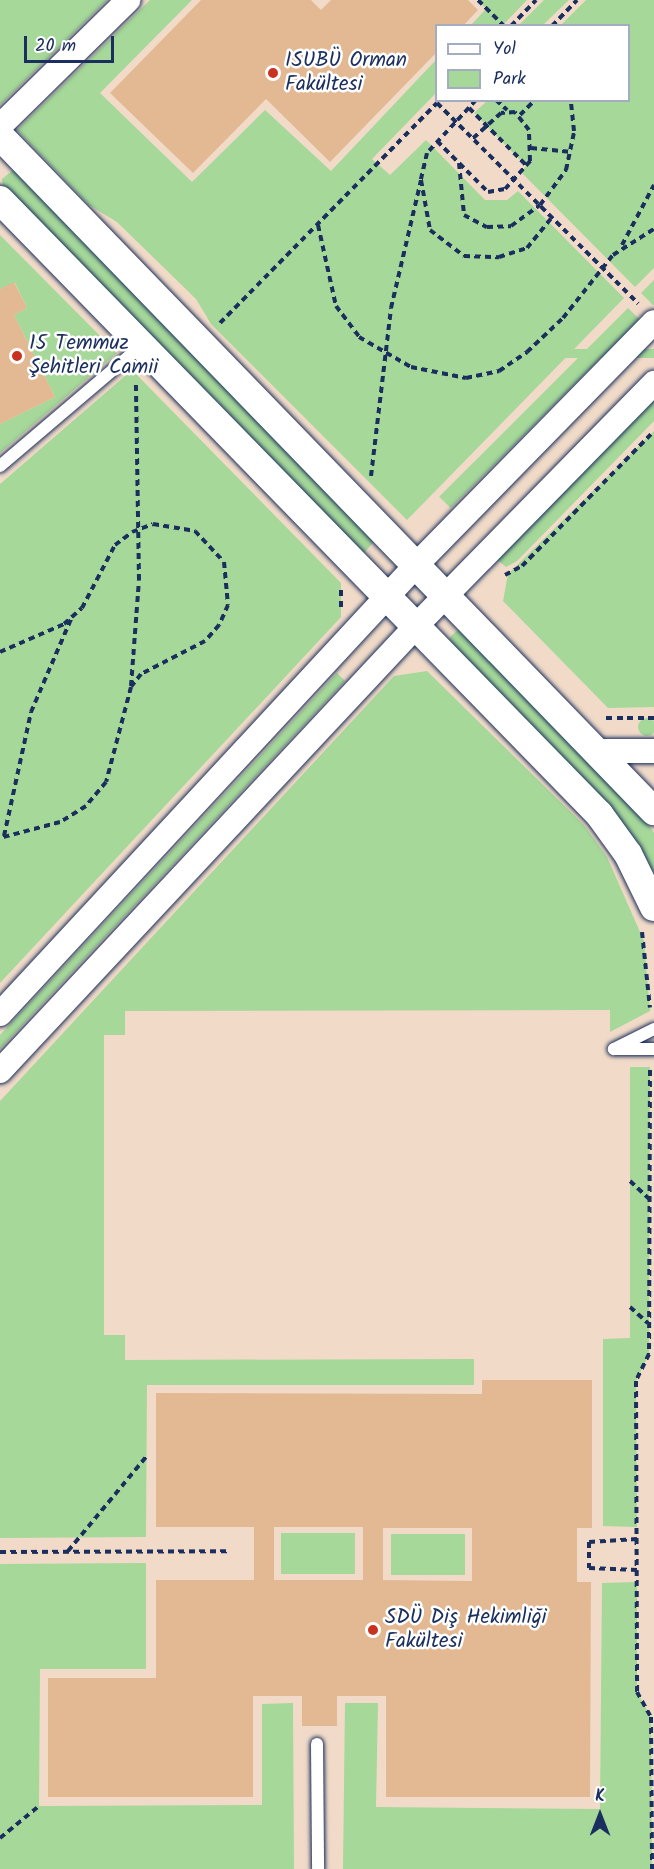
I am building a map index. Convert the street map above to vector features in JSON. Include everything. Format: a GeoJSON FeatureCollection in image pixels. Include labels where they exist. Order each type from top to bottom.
{"type":"FeatureCollection","features":[{"type":"Feature","properties":{"kind":"street"},"geometry":{"type":"LineString","coordinates":[[0,126],[128,0]]}},
{"type":"Feature","properties":{"kind":"street"},"geometry":{"type":"LineString","coordinates":[[0,136],[601,751],[654,811]]}},
{"type":"Feature","properties":{"kind":"street"},"geometry":{"type":"LineString","coordinates":[[0,200],[387,597],[417,625],[610,827],[647,916]]}},
{"type":"Feature","properties":{"kind":"street"},"geometry":{"type":"LineString","coordinates":[[0,1014],[418,563],[654,322]]}},
{"type":"Feature","properties":{"kind":"street"},"geometry":{"type":"LineString","coordinates":[[0,1071],[447,593],[654,383]]}},
{"type":"Feature","properties":{"kind":"street"},"geometry":{"type":"LineString","coordinates":[[601,751],[654,751]]}},
{"type":"Feature","properties":{"kind":"lane"},"geometry":{"type":"LineString","coordinates":[[0,466],[142,345]]}},
{"type":"Feature","properties":{"kind":"lane"},"geometry":{"type":"LineString","coordinates":[[654,1029],[614,1049],[654,1049]]}},
{"type":"Feature","properties":{"kind":"lane"},"geometry":{"type":"LineString","coordinates":[[318,1744],[318,1869]]}},
{"type":"Feature","properties":{"kind":"path"},"geometry":{"type":"LineString","coordinates":[[478,0],[502,24]]}},
{"type":"Feature","properties":{"kind":"path"},"geometry":{"type":"LineString","coordinates":[[513,24],[536,0]]}},
{"type":"Feature","properties":{"kind":"path"},"geometry":{"type":"LineString","coordinates":[[554,24],[577,0]]}},
{"type":"Feature","properties":{"kind":"path"},"geometry":{"type":"LineString","coordinates":[[215,327],[439,102],[629,293]]}},
{"type":"Feature","properties":{"kind":"path"},"geometry":{"type":"LineString","coordinates":[[370,483],[385,354],[427,153],[474,102]]}},
{"type":"Feature","properties":{"kind":"path"},"geometry":{"type":"LineString","coordinates":[[498,102],[507,111],[520,115]]}},
{"type":"Feature","properties":{"kind":"path"},"geometry":{"type":"LineString","coordinates":[[520,115],[533,102]]}},
{"type":"Feature","properties":{"kind":"path"},"geometry":{"type":"LineString","coordinates":[[459,163],[460,208],[470,221],[504,228],[540,205],[560,180],[572,152],[571,102]]}},
{"type":"Feature","properties":{"kind":"path"},"geometry":{"type":"LineString","coordinates":[[469,108],[526,166]]}},
{"type":"Feature","properties":{"kind":"path"},"geometry":{"type":"LineString","coordinates":[[473,138],[486,125],[507,111]]}},
{"type":"Feature","properties":{"kind":"path"},"geometry":{"type":"LineString","coordinates":[[436,141],[488,192],[500,192],[526,166],[531,148],[520,115]]}},
{"type":"Feature","properties":{"kind":"path"},"geometry":{"type":"LineString","coordinates":[[531,148],[572,152]]}},
{"type":"Feature","properties":{"kind":"path"},"geometry":{"type":"LineString","coordinates":[[421,180],[430,230],[464,256],[500,257],[526,248],[552,218]]}},
{"type":"Feature","properties":{"kind":"path"},"geometry":{"type":"LineString","coordinates":[[318,224],[336,306],[359,337],[385,354],[448,377],[499,371],[543,338],[620,248],[654,185]]}},
{"type":"Feature","properties":{"kind":"path"},"geometry":{"type":"LineString","coordinates":[[620,248],[654,229]]}},
{"type":"Feature","properties":{"kind":"path"},"geometry":{"type":"LineString","coordinates":[[131,687],[158,662],[205,641],[228,605],[230,583],[224,562],[195,531],[174,524],[139,530],[116,545],[74,615],[31,712],[2,837],[60,822],[86,806],[106,782],[131,687],[139,530],[136,374],[144,382]]}},
{"type":"Feature","properties":{"kind":"path"},"geometry":{"type":"LineString","coordinates":[[500,576],[522,566],[654,431]]}},
{"type":"Feature","properties":{"kind":"path"},"geometry":{"type":"LineString","coordinates":[[341,583],[341,617]]}},
{"type":"Feature","properties":{"kind":"path"},"geometry":{"type":"LineString","coordinates":[[0,652],[43,636],[74,615]]}},
{"type":"Feature","properties":{"kind":"path"},"geometry":{"type":"LineString","coordinates":[[599,718],[654,718]]}},
{"type":"Feature","properties":{"kind":"path"},"geometry":{"type":"LineString","coordinates":[[647,916],[650,1011]]}},
{"type":"Feature","properties":{"kind":"path"},"geometry":{"type":"LineString","coordinates":[[650,1067],[649,1354],[636,1381],[637,1692],[651,1717],[652,1869]]}},
{"type":"Feature","properties":{"kind":"path"},"geometry":{"type":"LineString","coordinates":[[630,1181],[650,1199]]}},
{"type":"Feature","properties":{"kind":"path"},"geometry":{"type":"LineString","coordinates":[[630,1307],[649,1324]]}},
{"type":"Feature","properties":{"kind":"path"},"geometry":{"type":"LineString","coordinates":[[68,1552],[147,1456]]}},
{"type":"Feature","properties":{"kind":"path"},"geometry":{"type":"LineString","coordinates":[[637,1539],[589,1542],[590,1568],[637,1570]]}},
{"type":"Feature","properties":{"kind":"path"},"geometry":{"type":"LineString","coordinates":[[0,1552],[231,1551]]}},
{"type":"Feature","properties":{"kind":"path"},"geometry":{"type":"LineString","coordinates":[[0,1838],[39,1806]]}},
{"type":"Feature","properties":{"kind":"shaded area"},"geometry":{"type":"Polygon","coordinates":[[[0,0],[654,0],[654,1869],[0,1869],[0,0]]]}},
{"type":"Feature","properties":{"kind":"green space"},"geometry":{"type":"Polygon","coordinates":[[[0,0],[107,0],[0,105],[0,0]]]}},
{"type":"Feature","properties":{"kind":"green space"},"geometry":{"type":"Polygon","coordinates":[[[150,0],[192,0],[100,93],[192,182],[265,110],[331,171],[435,61],[435,94],[372,159],[390,175],[426,140],[485,200],[507,200],[518,191],[624,298],[407,520],[211,324],[196,299],[117,222],[89,205],[17,130],[150,0]]]}},
{"type":"Feature","properties":{"kind":"green space"},"geometry":{"type":"Polygon","coordinates":[[[478,0],[527,0],[504,24],[472,24],[486,9],[478,0]]]}},
{"type":"Feature","properties":{"kind":"green space"},"geometry":{"type":"Polygon","coordinates":[[[544,0],[569,0],[544,24],[520,24],[544,0]]]}},
{"type":"Feature","properties":{"kind":"green space"},"geometry":{"type":"Polygon","coordinates":[[[586,0],[654,0],[654,268],[635,287],[521,172],[526,166],[474,113],[486,102],[630,102],[630,24],[562,24],[586,0]]]}},
{"type":"Feature","properties":{"kind":"green space"},"geometry":{"type":"Polygon","coordinates":[[[13,170],[378,537],[364,553],[3,188],[2,179],[13,170]]]}},
{"type":"Feature","properties":{"kind":"green space"},"geometry":{"type":"Polygon","coordinates":[[[0,235],[117,353],[0,453],[0,424],[55,397],[14,315],[27,308],[15,283],[0,289],[0,235]]]}},
{"type":"Feature","properties":{"kind":"green space"},"geometry":{"type":"Polygon","coordinates":[[[654,280],[654,305],[653,305],[641,293],[654,280]]]}},
{"type":"Feature","properties":{"kind":"green space"},"geometry":{"type":"Polygon","coordinates":[[[628,308],[639,319],[451,508],[439,497],[628,308]]]}},
{"type":"Feature","properties":{"kind":"green space"},"geometry":{"type":"Polygon","coordinates":[[[397,349],[654,349],[654,358],[397,358],[397,349]]]}},
{"type":"Feature","properties":{"kind":"green space"},"geometry":{"type":"Polygon","coordinates":[[[132,370],[341,583],[341,617],[0,983],[0,484],[132,370]]]}},
{"type":"Feature","properties":{"kind":"green space"},"geometry":{"type":"Polygon","coordinates":[[[654,394],[654,421],[517,561],[506,567],[494,557],[654,394]]]}},
{"type":"Feature","properties":{"kind":"green space"},"geometry":{"type":"Polygon","coordinates":[[[654,431],[654,707],[608,708],[503,601],[508,574],[654,431]]]}},
{"type":"Feature","properties":{"kind":"green space"},"geometry":{"type":"Polygon","coordinates":[[[463,625],[648,824],[654,833],[654,874],[615,814],[451,644],[450,637],[463,625]]]}},
{"type":"Feature","properties":{"kind":"green space"},"geometry":{"type":"Polygon","coordinates":[[[427,671],[584,825],[607,857],[644,941],[650,1011],[610,1032],[610,1010],[125,1011],[125,1035],[104,1035],[104,1335],[125,1335],[125,1360],[474,1359],[474,1385],[147,1385],[146,1537],[0,1538],[0,1101],[394,676],[427,671]]]}},
{"type":"Feature","properties":{"kind":"green space"},"geometry":{"type":"Polygon","coordinates":[[[337,673],[345,681],[0,1049],[0,1035],[337,673]]]}},
{"type":"Feature","properties":{"kind":"green space"},"geometry":{"type":"Polygon","coordinates":[[[647,718],[653,721],[655,730],[653,733],[647,736],[641,733],[638,727],[641,721],[647,718]]]}},
{"type":"Feature","properties":{"kind":"green space"},"geometry":{"type":"Polygon","coordinates":[[[630,1067],[650,1067],[649,1354],[636,1381],[637,1527],[603,1526],[603,1339],[630,1338],[630,1067]]]}},
{"type":"Feature","properties":{"kind":"green space"},"geometry":{"type":"Polygon","coordinates":[[[281,1533],[355,1533],[355,1574],[281,1574],[281,1533]]]}},
{"type":"Feature","properties":{"kind":"green space"},"geometry":{"type":"Polygon","coordinates":[[[391,1534],[465,1534],[465,1575],[391,1575],[391,1534]]]}},
{"type":"Feature","properties":{"kind":"green space"},"geometry":{"type":"Polygon","coordinates":[[[146,1563],[146,1669],[40,1669],[39,1806],[262,1805],[262,1704],[293,1703],[294,1869],[0,1869],[0,1564],[146,1563]]]}},
{"type":"Feature","properties":{"kind":"green space"},"geometry":{"type":"Polygon","coordinates":[[[637,1582],[637,1692],[651,1717],[652,1869],[343,1869],[345,1703],[378,1703],[376,1807],[600,1809],[602,1583],[637,1582]]]}},
{"type":"Feature","properties":{"kind":"building","name":"ISUBÜ Orman Fakültesi"},"geometry":{"type":"Polygon","coordinates":[[[201,0],[311,0],[321,10],[331,0],[468,0],[478,10],[465,24],[435,24],[435,54],[330,162],[266,99],[193,173],[110,93],[201,0]]]}},
{"type":"Feature","properties":{"kind":"building","name":"15 Temmuz Şehitleri Camii"},"geometry":{"type":"Polygon","coordinates":[[[14,282],[27,308],[14,315],[55,397],[0,424],[0,289],[14,282]]]}},
{"type":"Feature","properties":{"kind":"building","name":"SDÜ Diş Hekimliği Fakültesi"},"geometry":{"type":"Polygon","coordinates":[[[482,1380],[592,1380],[592,1528],[577,1528],[577,1582],[591,1582],[590,1797],[386,1797],[386,1696],[337,1696],[337,1726],[302,1726],[302,1696],[253,1696],[253,1797],[48,1797],[48,1678],[156,1678],[156,1580],[254,1580],[254,1527],[156,1527],[156,1393],[482,1394],[482,1380]],[[274,1527],[274,1580],[363,1580],[363,1527],[274,1527]],[[383,1528],[383,1580],[472,1581],[472,1528],[383,1528]]]}},
{"type":"Feature","properties":{"kind":"place","name":"ISUBÜ Orman Fakültesi"},"geometry":{"type":"Point","coordinates":[273,73]}},
{"type":"Feature","properties":{"kind":"place","name":"15 Temmuz Şehitleri Camii"},"geometry":{"type":"Point","coordinates":[17,356]}},
{"type":"Feature","properties":{"kind":"place","name":"SDÜ Diş Hekimliği Fakültesi"},"geometry":{"type":"Point","coordinates":[373,1630]}}]}
